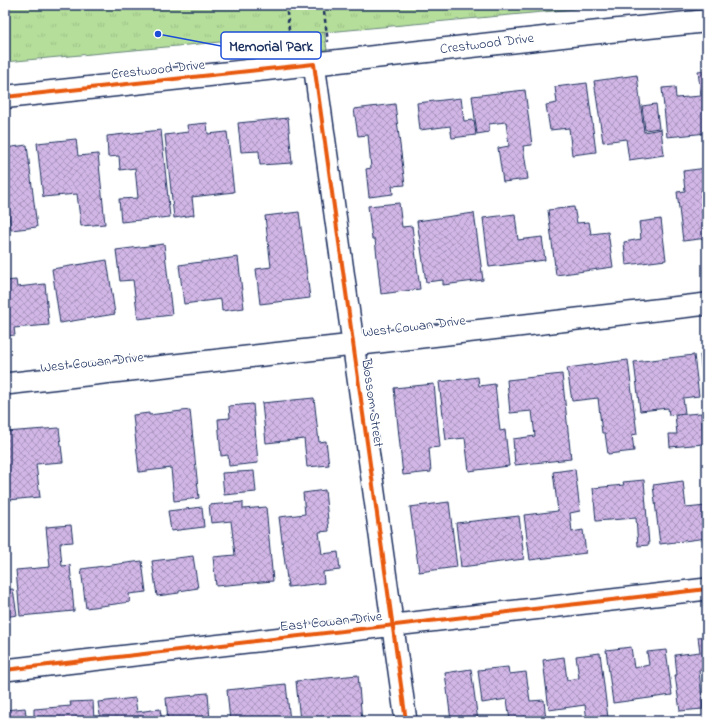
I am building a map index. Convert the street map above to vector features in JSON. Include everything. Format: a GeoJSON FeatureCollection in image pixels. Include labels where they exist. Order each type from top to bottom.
{"type":"FeatureCollection","features":[{"type":"Feature","properties":{"kind":"street","name":"Crestwood Drive"},"geometry":{"type":"LineString","coordinates":[[5,97],[707,21]]}},
{"type":"Feature","properties":{"kind":"street","name":"Blossom Street"},"geometry":{"type":"LineString","coordinates":[[313,64],[406,721]]}},
{"type":"Feature","properties":{"kind":"street","name":"West Cowan Drive"},"geometry":{"type":"LineString","coordinates":[[5,384],[707,304]]}},
{"type":"Feature","properties":{"kind":"street","name":"East Cowan Drive"},"geometry":{"type":"LineString","coordinates":[[5,670],[707,589]]}},
{"type":"Feature","properties":{"kind":"path"},"geometry":{"type":"LineString","coordinates":[[286,5],[313,64]]}},
{"type":"Feature","properties":{"kind":"path"},"geometry":{"type":"LineString","coordinates":[[313,64],[323,5]]}},
{"type":"Feature","properties":{"kind":"green space"},"geometry":{"type":"Polygon","coordinates":[[[5,5],[618,5],[5,62],[5,5]]]}},
{"type":"Feature","properties":{"kind":"green space"},"geometry":{"type":"Polygon","coordinates":[[[321,8],[327,50],[296,53],[290,12],[321,8]]]}},
{"type":"Feature","properties":{"kind":"building"},"geometry":{"type":"Polygon","coordinates":[[[707,70],[707,133],[667,137],[662,88],[675,87],[676,98],[701,96],[698,71],[707,70]]]}},
{"type":"Feature","properties":{"kind":"building"},"geometry":{"type":"Polygon","coordinates":[[[637,75],[644,132],[661,129],[664,155],[629,160],[626,139],[603,142],[594,81],[637,75]]]}},
{"type":"Feature","properties":{"kind":"building"},"geometry":{"type":"Polygon","coordinates":[[[587,83],[596,152],[572,155],[569,128],[550,130],[546,105],[557,103],[555,87],[587,83]]]}},
{"type":"Feature","properties":{"kind":"building"},"geometry":{"type":"Polygon","coordinates":[[[525,90],[532,145],[523,146],[528,179],[503,182],[498,148],[509,146],[506,122],[489,124],[489,132],[477,134],[472,96],[525,90]]]}},
{"type":"Feature","properties":{"kind":"building"},"geometry":{"type":"Polygon","coordinates":[[[461,98],[464,121],[474,120],[476,135],[452,138],[450,126],[420,130],[417,103],[461,98]]]}},
{"type":"Feature","properties":{"kind":"building"},"geometry":{"type":"Polygon","coordinates":[[[395,104],[405,185],[392,186],[393,194],[369,197],[366,169],[371,168],[368,135],[358,136],[354,109],[395,104]]]}},
{"type":"Feature","properties":{"kind":"building"},"geometry":{"type":"Polygon","coordinates":[[[656,104],[659,128],[645,130],[642,106],[656,104]]]}},
{"type":"Feature","properties":{"kind":"building"},"geometry":{"type":"Polygon","coordinates":[[[288,118],[292,163],[260,165],[259,151],[241,152],[238,123],[288,118]]]}},
{"type":"Feature","properties":{"kind":"building"},"geometry":{"type":"Polygon","coordinates":[[[207,123],[208,134],[227,132],[234,192],[192,197],[194,215],[174,218],[165,135],[188,132],[187,125],[207,123]]]}},
{"type":"Feature","properties":{"kind":"building"},"geometry":{"type":"Polygon","coordinates":[[[161,130],[170,217],[121,222],[119,199],[138,198],[135,168],[120,170],[119,156],[108,157],[107,136],[161,130]]]}},
{"type":"Feature","properties":{"kind":"building"},"geometry":{"type":"Polygon","coordinates":[[[76,139],[78,156],[98,154],[105,224],[81,226],[77,194],[43,197],[37,143],[76,139]]]}},
{"type":"Feature","properties":{"kind":"building"},"geometry":{"type":"Polygon","coordinates":[[[27,145],[37,227],[11,230],[5,187],[5,148],[27,145]]]}},
{"type":"Feature","properties":{"kind":"building"},"geometry":{"type":"Polygon","coordinates":[[[707,168],[707,189],[701,190],[707,238],[683,241],[677,192],[685,191],[683,171],[707,168]]]}},
{"type":"Feature","properties":{"kind":"building"},"geometry":{"type":"Polygon","coordinates":[[[399,203],[402,227],[412,226],[420,289],[381,294],[375,239],[372,239],[368,206],[399,203]]]}},
{"type":"Feature","properties":{"kind":"building"},"geometry":{"type":"Polygon","coordinates":[[[574,207],[577,223],[589,222],[591,234],[608,232],[613,267],[556,275],[548,210],[574,207]]]}},
{"type":"Feature","properties":{"kind":"building"},"geometry":{"type":"Polygon","coordinates":[[[299,212],[310,298],[260,304],[256,269],[271,267],[265,216],[299,212]]]}},
{"type":"Feature","properties":{"kind":"building"},"geometry":{"type":"Polygon","coordinates":[[[474,213],[483,280],[443,285],[443,280],[426,282],[417,221],[474,213]]]}},
{"type":"Feature","properties":{"kind":"building"},"geometry":{"type":"Polygon","coordinates":[[[515,214],[518,240],[542,237],[545,260],[489,267],[483,218],[515,214]]]}},
{"type":"Feature","properties":{"kind":"building"},"geometry":{"type":"Polygon","coordinates":[[[661,219],[666,260],[626,265],[624,242],[641,239],[639,222],[661,219]]]}},
{"type":"Feature","properties":{"kind":"building"},"geometry":{"type":"Polygon","coordinates":[[[164,244],[172,315],[138,319],[133,280],[120,281],[116,250],[164,244]]]}},
{"type":"Feature","properties":{"kind":"building"},"geometry":{"type":"Polygon","coordinates":[[[238,257],[244,308],[222,311],[221,299],[184,304],[179,265],[238,257]]]}},
{"type":"Feature","properties":{"kind":"building"},"geometry":{"type":"Polygon","coordinates":[[[107,260],[115,314],[60,323],[52,269],[107,260]]]}},
{"type":"Feature","properties":{"kind":"building"},"geometry":{"type":"Polygon","coordinates":[[[16,280],[17,287],[45,284],[49,325],[14,328],[15,335],[5,336],[5,281],[16,280]]]}},
{"type":"Feature","properties":{"kind":"building"},"geometry":{"type":"Polygon","coordinates":[[[694,355],[699,396],[683,398],[685,413],[669,415],[668,408],[640,411],[634,362],[694,355]]]}},
{"type":"Feature","properties":{"kind":"building"},"geometry":{"type":"Polygon","coordinates":[[[700,355],[707,355],[707,424],[700,355]]]}},
{"type":"Feature","properties":{"kind":"building"},"geometry":{"type":"Polygon","coordinates":[[[628,360],[637,434],[632,435],[634,451],[608,454],[605,433],[602,433],[598,398],[572,401],[567,368],[628,360]]]}},
{"type":"Feature","properties":{"kind":"building"},"geometry":{"type":"Polygon","coordinates":[[[562,374],[571,459],[515,465],[513,439],[535,436],[532,411],[510,413],[507,380],[562,374]]]}},
{"type":"Feature","properties":{"kind":"building"},"geometry":{"type":"Polygon","coordinates":[[[478,377],[479,386],[495,384],[500,431],[505,430],[509,466],[469,471],[465,438],[446,440],[439,382],[478,377]]]}},
{"type":"Feature","properties":{"kind":"building"},"geometry":{"type":"Polygon","coordinates":[[[434,384],[440,447],[429,448],[431,472],[403,475],[394,388],[434,384]]]}},
{"type":"Feature","properties":{"kind":"building"},"geometry":{"type":"Polygon","coordinates":[[[314,398],[319,442],[326,441],[329,465],[307,467],[304,439],[266,443],[262,403],[314,398]]]}},
{"type":"Feature","properties":{"kind":"building"},"geometry":{"type":"Polygon","coordinates":[[[253,404],[258,463],[229,466],[228,455],[221,456],[218,419],[230,418],[229,406],[253,404]]]}},
{"type":"Feature","properties":{"kind":"building"},"geometry":{"type":"Polygon","coordinates":[[[190,410],[199,498],[174,501],[171,468],[139,472],[133,415],[149,413],[149,415],[190,410]]]}},
{"type":"Feature","properties":{"kind":"building"},"geometry":{"type":"Polygon","coordinates":[[[701,413],[704,444],[670,447],[669,434],[677,434],[675,415],[701,413]]]}},
{"type":"Feature","properties":{"kind":"building"},"geometry":{"type":"Polygon","coordinates":[[[59,428],[63,462],[36,464],[40,497],[9,500],[5,463],[5,432],[59,428]]]}},
{"type":"Feature","properties":{"kind":"building"},"geometry":{"type":"Polygon","coordinates":[[[575,469],[580,511],[570,513],[572,532],[583,530],[586,553],[530,560],[524,515],[558,511],[553,472],[575,469]]]}},
{"type":"Feature","properties":{"kind":"building"},"geometry":{"type":"Polygon","coordinates":[[[254,471],[256,492],[224,495],[222,473],[254,471]]]}},
{"type":"Feature","properties":{"kind":"building"},"geometry":{"type":"Polygon","coordinates":[[[644,480],[649,545],[638,546],[636,518],[596,521],[593,488],[624,485],[623,482],[644,480]]]}},
{"type":"Feature","properties":{"kind":"building"},"geometry":{"type":"Polygon","coordinates":[[[683,481],[686,508],[706,506],[707,538],[660,544],[653,485],[683,481]]]}},
{"type":"Feature","properties":{"kind":"building"},"geometry":{"type":"Polygon","coordinates":[[[325,490],[329,531],[319,532],[322,554],[338,552],[340,570],[323,572],[324,583],[288,587],[279,517],[305,514],[303,493],[325,490]]]}},
{"type":"Feature","properties":{"kind":"building"},"geometry":{"type":"Polygon","coordinates":[[[243,502],[243,509],[266,507],[273,581],[216,586],[213,557],[235,555],[231,521],[211,523],[209,505],[243,502]]]}},
{"type":"Feature","properties":{"kind":"building"},"geometry":{"type":"Polygon","coordinates":[[[449,502],[457,567],[419,572],[410,507],[449,502]]]}},
{"type":"Feature","properties":{"kind":"building"},"geometry":{"type":"Polygon","coordinates":[[[202,507],[204,527],[171,531],[168,511],[202,507]]]}},
{"type":"Feature","properties":{"kind":"building"},"geometry":{"type":"Polygon","coordinates":[[[519,516],[524,559],[461,567],[456,523],[519,516]]]}},
{"type":"Feature","properties":{"kind":"building"},"geometry":{"type":"Polygon","coordinates":[[[71,525],[73,542],[60,543],[62,566],[70,565],[74,611],[20,616],[16,570],[50,567],[46,527],[71,525]]]}},
{"type":"Feature","properties":{"kind":"building"},"geometry":{"type":"Polygon","coordinates":[[[193,556],[198,588],[179,591],[179,593],[157,596],[152,561],[193,556]]]}},
{"type":"Feature","properties":{"kind":"building"},"geometry":{"type":"Polygon","coordinates":[[[142,561],[146,592],[129,594],[130,602],[86,608],[81,569],[142,561]]]}},
{"type":"Feature","properties":{"kind":"building"},"geometry":{"type":"Polygon","coordinates":[[[13,589],[17,615],[5,617],[5,590],[13,589]]]}},
{"type":"Feature","properties":{"kind":"building"},"geometry":{"type":"Polygon","coordinates":[[[707,636],[707,669],[699,670],[703,709],[680,711],[675,675],[677,675],[675,655],[700,652],[698,637],[707,636]]]}},
{"type":"Feature","properties":{"kind":"building"},"geometry":{"type":"Polygon","coordinates":[[[631,647],[634,668],[649,665],[647,652],[666,650],[672,695],[613,703],[606,650],[631,647]]]}},
{"type":"Feature","properties":{"kind":"building"},"geometry":{"type":"Polygon","coordinates":[[[600,653],[608,718],[587,721],[585,705],[549,710],[543,660],[564,657],[567,680],[579,678],[576,656],[600,653]]]}},
{"type":"Feature","properties":{"kind":"building"},"geometry":{"type":"Polygon","coordinates":[[[508,667],[509,674],[526,672],[530,701],[544,700],[546,721],[510,721],[507,699],[482,703],[478,670],[508,667]]]}},
{"type":"Feature","properties":{"kind":"building"},"geometry":{"type":"Polygon","coordinates":[[[471,669],[478,721],[451,721],[445,673],[471,669]]]}},
{"type":"Feature","properties":{"kind":"building"},"geometry":{"type":"Polygon","coordinates":[[[358,675],[362,721],[300,721],[296,681],[358,675]]]}},
{"type":"Feature","properties":{"kind":"building"},"geometry":{"type":"Polygon","coordinates":[[[286,684],[290,721],[250,721],[250,719],[230,721],[227,690],[286,684]]]}},
{"type":"Feature","properties":{"kind":"building"},"geometry":{"type":"Polygon","coordinates":[[[208,693],[210,721],[168,721],[166,698],[208,693]]]}},
{"type":"Feature","properties":{"kind":"building"},"geometry":{"type":"Polygon","coordinates":[[[135,698],[137,712],[160,709],[162,721],[101,721],[98,702],[135,698]]]}},
{"type":"Feature","properties":{"kind":"building"},"geometry":{"type":"Polygon","coordinates":[[[93,701],[94,721],[34,721],[34,709],[71,706],[70,702],[93,701]]]}},
{"type":"Feature","properties":{"kind":"building"},"geometry":{"type":"Polygon","coordinates":[[[25,708],[27,721],[5,721],[5,710],[25,708]]]}},
{"type":"Feature","properties":{"kind":"cycle path"},"geometry":{"type":"LineString","coordinates":[[5,97],[314,64],[406,721]]}},
{"type":"Feature","properties":{"kind":"cycle path"},"geometry":{"type":"LineString","coordinates":[[5,670],[707,589]]}},
{"type":"Feature","properties":{"kind":"place","name":"Memorial Park"},"geometry":{"type":"Point","coordinates":[158,34]}}]}
